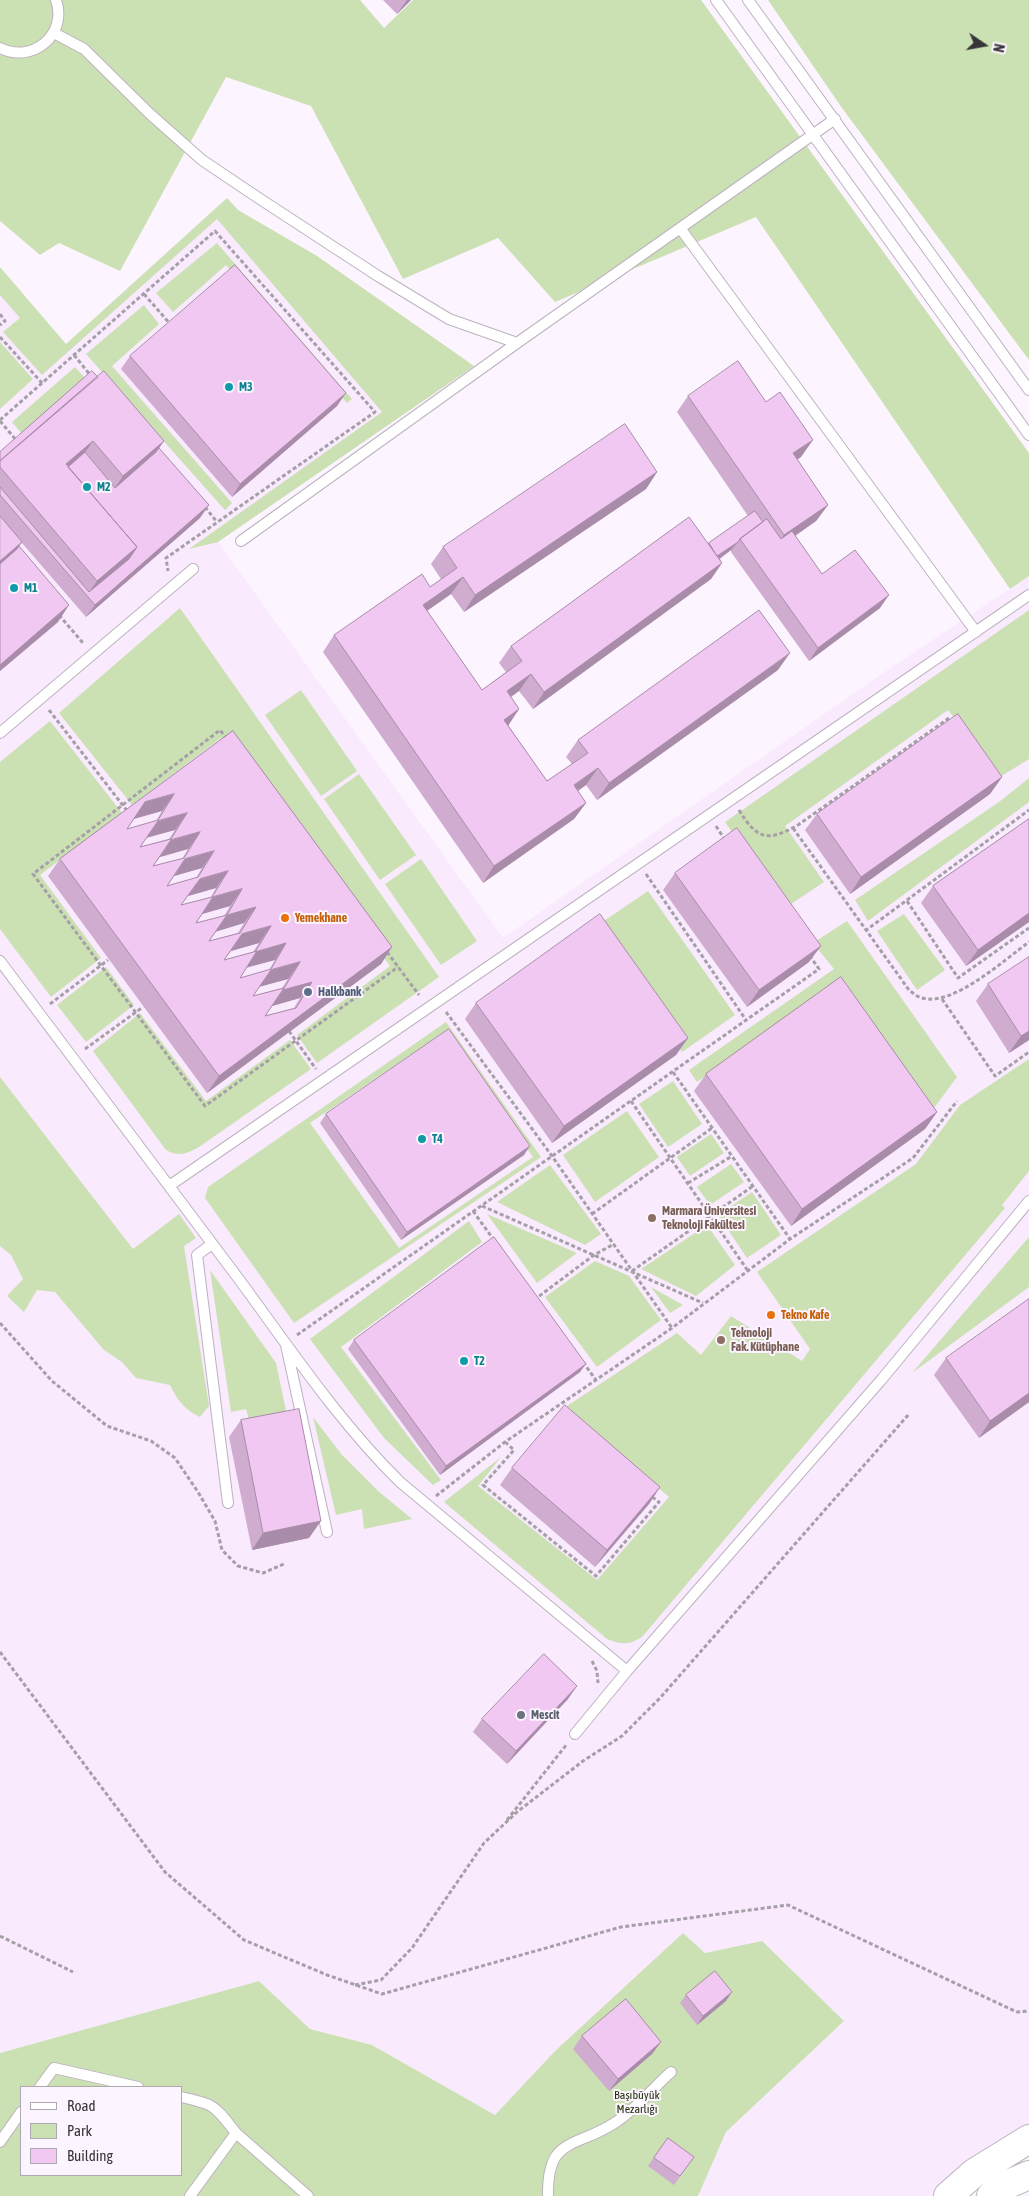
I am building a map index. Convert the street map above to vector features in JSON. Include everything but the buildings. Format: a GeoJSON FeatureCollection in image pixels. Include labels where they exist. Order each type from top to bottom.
{"type":"FeatureCollection","features":[{"type":"Feature","properties":{"kind":"main road"},"geometry":{"type":"LineString","coordinates":[[948,2196],[974,2173],[1029,2139]]}},
{"type":"Feature","properties":{"kind":"main road"},"geometry":{"type":"LineString","coordinates":[[991,2196],[999,2188],[1029,2174]]}},
{"type":"Feature","properties":{"kind":"lane"},"geometry":{"type":"LineString","coordinates":[[0,48],[8,52],[21,54],[34,51],[45,44],[54,33],[58,20],[56,0]]}},
{"type":"Feature","properties":{"kind":"lane"},"geometry":{"type":"LineString","coordinates":[[716,0],[1029,435]]}},
{"type":"Feature","properties":{"kind":"lane"},"geometry":{"type":"LineString","coordinates":[[748,0],[1029,390]]}},
{"type":"Feature","properties":{"kind":"lane"},"geometry":{"type":"LineString","coordinates":[[54,33],[84,49],[150,114],[202,160],[256,197],[378,276],[449,318],[518,343]]}},
{"type":"Feature","properties":{"kind":"lane"},"geometry":{"type":"LineString","coordinates":[[241,542],[835,119]]}},
{"type":"Feature","properties":{"kind":"lane"},"geometry":{"type":"LineString","coordinates":[[680,228],[976,632]]}},
{"type":"Feature","properties":{"kind":"lane"},"geometry":{"type":"LineString","coordinates":[[0,733],[194,569]]}},
{"type":"Feature","properties":{"kind":"lane"},"geometry":{"type":"LineString","coordinates":[[169,1186],[1029,595]]}},
{"type":"Feature","properties":{"kind":"lane"},"geometry":{"type":"LineString","coordinates":[[0,961],[286,1342],[376,1458],[427,1504],[627,1671]]}},
{"type":"Feature","properties":{"kind":"lane"},"geometry":{"type":"LineString","coordinates":[[575,1734],[627,1671],[882,1379],[1029,1201]]}},
{"type":"Feature","properties":{"kind":"lane"},"geometry":{"type":"LineString","coordinates":[[212,1244],[197,1255],[228,1503]]}},
{"type":"Feature","properties":{"kind":"lane"},"geometry":{"type":"LineString","coordinates":[[286,1342],[327,1532]]}},
{"type":"Feature","properties":{"kind":"lane"},"geometry":{"type":"LineString","coordinates":[[41,2086],[54,2068],[134,2086]]}},
{"type":"Feature","properties":{"kind":"lane"},"geometry":{"type":"LineString","coordinates":[[548,2196],[548,2174],[554,2159],[565,2145],[590,2137],[618,2121],[671,2072]]}},
{"type":"Feature","properties":{"kind":"lane"},"geometry":{"type":"LineString","coordinates":[[182,2097],[209,2104],[218,2110],[236,2134],[308,2196]]}},
{"type":"Feature","properties":{"kind":"lane"},"geometry":{"type":"LineString","coordinates":[[0,2142],[20,2113]]}},
{"type":"Feature","properties":{"kind":"lane"},"geometry":{"type":"LineString","coordinates":[[190,2196],[236,2134]]}},
{"type":"Feature","properties":{"kind":"path"},"geometry":{"type":"LineString","coordinates":[[17,442],[0,421],[215,231],[375,412],[166,558],[168,571]]}},
{"type":"Feature","properties":{"kind":"path"},"geometry":{"type":"LineString","coordinates":[[144,294],[171,325]]}},
{"type":"Feature","properties":{"kind":"path"},"geometry":{"type":"LineString","coordinates":[[0,314],[5,321],[0,325]]}},
{"type":"Feature","properties":{"kind":"path"},"geometry":{"type":"LineString","coordinates":[[0,337],[42,383]]}},
{"type":"Feature","properties":{"kind":"path"},"geometry":{"type":"LineString","coordinates":[[74,355],[93,377]]}},
{"type":"Feature","properties":{"kind":"path"},"geometry":{"type":"LineString","coordinates":[[198,500],[217,522]]}},
{"type":"Feature","properties":{"kind":"path"},"geometry":{"type":"LineString","coordinates":[[57,614],[83,643]]}},
{"type":"Feature","properties":{"kind":"path"},"geometry":{"type":"LineString","coordinates":[[49,710],[131,815]]}},
{"type":"Feature","properties":{"kind":"path"},"geometry":{"type":"LineString","coordinates":[[732,799],[749,826],[759,833],[777,836],[793,828],[949,718]]}},
{"type":"Feature","properties":{"kind":"path"},"geometry":{"type":"LineString","coordinates":[[232,746],[220,730],[33,874],[205,1106],[398,967]]}},
{"type":"Feature","properties":{"kind":"path"},"geometry":{"type":"LineString","coordinates":[[866,932],[1029,810]]}},
{"type":"Feature","properties":{"kind":"path"},"geometry":{"type":"LineString","coordinates":[[715,825],[731,848]]}},
{"type":"Feature","properties":{"kind":"path"},"geometry":{"type":"LineString","coordinates":[[793,828],[909,990],[921,998],[942,999],[964,989],[1029,942]]}},
{"type":"Feature","properties":{"kind":"path"},"geometry":{"type":"LineString","coordinates":[[646,873],[746,1020]]}},
{"type":"Feature","properties":{"kind":"path"},"geometry":{"type":"LineString","coordinates":[[907,901],[958,978],[1029,928]]}},
{"type":"Feature","properties":{"kind":"path"},"geometry":{"type":"LineString","coordinates":[[386,952],[419,996]]}},
{"type":"Feature","properties":{"kind":"path"},"geometry":{"type":"LineString","coordinates":[[296,1335],[819,969],[807,953]]}},
{"type":"Feature","properties":{"kind":"path"},"geometry":{"type":"LineString","coordinates":[[50,1004],[108,960]]}},
{"type":"Feature","properties":{"kind":"path"},"geometry":{"type":"LineString","coordinates":[[942,999],[995,1076],[1029,1052]]}},
{"type":"Feature","properties":{"kind":"path"},"geometry":{"type":"LineString","coordinates":[[439,1011],[447,1006]]}},
{"type":"Feature","properties":{"kind":"path"},"geometry":{"type":"LineString","coordinates":[[85,1049],[143,1007]]}},
{"type":"Feature","properties":{"kind":"path"},"geometry":{"type":"LineString","coordinates":[[446,1012],[552,1156],[614,1244],[631,1272],[672,1328]]}},
{"type":"Feature","properties":{"kind":"path"},"geometry":{"type":"LineString","coordinates":[[289,1032],[316,1069]]}},
{"type":"Feature","properties":{"kind":"path"},"geometry":{"type":"LineString","coordinates":[[77,1047],[83,1054]]}},
{"type":"Feature","properties":{"kind":"path"},"geometry":{"type":"LineString","coordinates":[[673,1072],[790,1239]]}},
{"type":"Feature","properties":{"kind":"path"},"geometry":{"type":"LineString","coordinates":[[631,1101],[748,1271]]}},
{"type":"Feature","properties":{"kind":"path"},"geometry":{"type":"LineString","coordinates":[[427,1504],[505,1442],[672,1328],[790,1239],[913,1158],[957,1101]]}},
{"type":"Feature","properties":{"kind":"path"},"geometry":{"type":"LineString","coordinates":[[592,1214],[712,1128]]}},
{"type":"Feature","properties":{"kind":"path"},"geometry":{"type":"LineString","coordinates":[[688,1183],[732,1156]]}},
{"type":"Feature","properties":{"kind":"path"},"geometry":{"type":"LineString","coordinates":[[631,1272],[753,1186]]}},
{"type":"Feature","properties":{"kind":"path"},"geometry":{"type":"LineString","coordinates":[[482,1206],[703,1303]]}},
{"type":"Feature","properties":{"kind":"path"},"geometry":{"type":"LineString","coordinates":[[473,1211],[496,1243]]}},
{"type":"Feature","properties":{"kind":"path"},"geometry":{"type":"LineString","coordinates":[[530,1303],[594,1255],[614,1244]]}},
{"type":"Feature","properties":{"kind":"path"},"geometry":{"type":"LineString","coordinates":[[531,1290],[542,1306]]}},
{"type":"Feature","properties":{"kind":"path"},"geometry":{"type":"LineString","coordinates":[[0,1323],[52,1381],[107,1426],[151,1441],[175,1458],[215,1521],[222,1550],[238,1566],[262,1574],[284,1564]]}},
{"type":"Feature","properties":{"kind":"path"},"geometry":{"type":"LineString","coordinates":[[580,1358],[596,1380]]}},
{"type":"Feature","properties":{"kind":"path"},"geometry":{"type":"LineString","coordinates":[[552,1410],[559,1416]]}},
{"type":"Feature","properties":{"kind":"path"},"geometry":{"type":"LineString","coordinates":[[354,1985],[381,1980],[412,1948],[484,1843],[517,1812],[583,1761],[622,1736],[660,1698],[909,1414]]}},
{"type":"Feature","properties":{"kind":"path"},"geometry":{"type":"LineString","coordinates":[[505,1442],[514,1450],[484,1485],[596,1576],[659,1502],[644,1490]]}},
{"type":"Feature","properties":{"kind":"path"},"geometry":{"type":"LineString","coordinates":[[0,1652],[166,1872],[244,1940],[354,1985],[382,1994],[621,1927],[788,1905],[1017,2012],[1029,2011]]}},
{"type":"Feature","properties":{"kind":"path"},"geometry":{"type":"LineString","coordinates":[[499,1829],[575,1734]]}},
{"type":"Feature","properties":{"kind":"path"},"geometry":{"type":"LineString","coordinates":[[0,1936],[73,1972]]}},
{"type":"Feature","properties":{"kind":"shaded area"},"geometry":{"type":"Polygon","coordinates":[[[227,198],[238,210],[317,256],[474,366],[218,542],[503,938],[883,673],[1029,576],[1029,2135],[956,2176],[932,2196],[698,2196],[726,2132],[844,2021],[762,1942],[705,1953],[683,1933],[555,2051],[495,2115],[372,2045],[310,2029],[259,1981],[0,2053],[0,267],[66,344],[227,198]]]}},
{"type":"Feature","properties":{"kind":"green space"},"geometry":{"type":"Polygon","coordinates":[[[0,0],[360,0],[384,28],[413,0],[701,0],[1029,453],[1029,576],[1010,589],[756,217],[555,302],[498,238],[403,279],[311,106],[226,77],[120,271],[59,243],[40,255],[0,221],[0,0]]]}},
{"type":"Feature","properties":{"kind":"green space"},"geometry":{"type":"Polygon","coordinates":[[[768,0],[1029,0],[1029,360],[842,108],[768,0]]]}},
{"type":"Feature","properties":{"kind":"green space"},"geometry":{"type":"Polygon","coordinates":[[[227,198],[238,210],[317,256],[474,366],[218,542],[189,549],[382,412],[217,219],[42,375],[3,332],[20,318],[0,295],[0,267],[66,344],[227,198]]]}},
{"type":"Feature","properties":{"kind":"green space"},"geometry":{"type":"Polygon","coordinates":[[[217,243],[352,399],[347,403],[226,265],[173,312],[156,293],[217,243]]]}},
{"type":"Feature","properties":{"kind":"green space"},"geometry":{"type":"Polygon","coordinates":[[[144,305],[159,324],[112,366],[232,503],[225,510],[86,354],[144,305]]]}},
{"type":"Feature","properties":{"kind":"green space"},"geometry":{"type":"Polygon","coordinates":[[[0,342],[33,379],[0,409],[0,342]]]}},
{"type":"Feature","properties":{"kind":"green space"},"geometry":{"type":"Polygon","coordinates":[[[75,367],[85,378],[22,434],[12,422],[75,367]]]}},
{"type":"Feature","properties":{"kind":"green space"},"geometry":{"type":"Polygon","coordinates":[[[180,608],[439,977],[317,1063],[297,1035],[390,966],[221,738],[132,805],[59,713],[180,608]]]}},
{"type":"Feature","properties":{"kind":"green space"},"geometry":{"type":"Polygon","coordinates":[[[1029,610],[1029,759],[1000,777],[948,710],[785,826],[824,882],[785,908],[725,822],[1029,610]]]}},
{"type":"Feature","properties":{"kind":"green space"},"geometry":{"type":"Polygon","coordinates":[[[301,690],[357,771],[321,796],[265,715],[301,690]]]}},
{"type":"Feature","properties":{"kind":"green space"},"geometry":{"type":"Polygon","coordinates":[[[50,721],[122,813],[40,875],[101,958],[51,997],[0,929],[0,762],[50,721]]]}},
{"type":"Feature","properties":{"kind":"green space"},"geometry":{"type":"Polygon","coordinates":[[[359,774],[416,855],[380,880],[324,799],[359,774]]]}},
{"type":"Feature","properties":{"kind":"green space"},"geometry":{"type":"Polygon","coordinates":[[[1029,778],[1029,802],[868,921],[855,900],[999,802],[1029,778]]]}},
{"type":"Feature","properties":{"kind":"green space"},"geometry":{"type":"Polygon","coordinates":[[[421,859],[477,941],[441,965],[385,884],[421,859]]]}},
{"type":"Feature","properties":{"kind":"green space"},"geometry":{"type":"Polygon","coordinates":[[[648,891],[735,1015],[682,1052],[595,927],[648,891]]]}},
{"type":"Feature","properties":{"kind":"green space"},"geometry":{"type":"Polygon","coordinates":[[[904,914],[945,970],[917,990],[877,931],[904,914]]]}},
{"type":"Feature","properties":{"kind":"green space"},"geometry":{"type":"Polygon","coordinates":[[[847,921],[957,1077],[925,1120],[829,987],[697,1082],[689,1070],[834,969],[813,943],[847,921]]]}},
{"type":"Feature","properties":{"kind":"green space"},"geometry":{"type":"Polygon","coordinates":[[[106,967],[134,1005],[86,1042],[57,1005],[106,967]]]}},
{"type":"Feature","properties":{"kind":"green space"},"geometry":{"type":"Polygon","coordinates":[[[140,1013],[206,1101],[290,1040],[311,1069],[199,1147],[182,1154],[170,1152],[166,1150],[93,1051],[140,1013]]]}},
{"type":"Feature","properties":{"kind":"green space"},"geometry":{"type":"Polygon","coordinates":[[[446,1022],[541,1157],[294,1323],[205,1198],[208,1187],[446,1022]],[[444,1032],[310,1123],[399,1248],[533,1157],[444,1032]]]}},
{"type":"Feature","properties":{"kind":"green space"},"geometry":{"type":"Polygon","coordinates":[[[1029,1059],[1029,1171],[1002,1205],[1005,1208],[642,1637],[633,1642],[625,1643],[607,1639],[444,1502],[501,1457],[478,1486],[597,1580],[669,1497],[564,1408],[677,1333],[701,1355],[731,1316],[802,1361],[810,1349],[757,1272],[916,1164],[960,1105],[1029,1059]]]}},
{"type":"Feature","properties":{"kind":"green space"},"geometry":{"type":"Polygon","coordinates":[[[0,1077],[133,1249],[179,1214],[196,1238],[184,1246],[209,1406],[200,1417],[182,1404],[170,1385],[136,1378],[122,1362],[104,1350],[55,1292],[37,1290],[24,1312],[7,1296],[23,1279],[11,1255],[0,1246],[0,1077]]]}},
{"type":"Feature","properties":{"kind":"green space"},"geometry":{"type":"Polygon","coordinates":[[[673,1081],[702,1124],[668,1147],[639,1104],[673,1081]]]}},
{"type":"Feature","properties":{"kind":"green space"},"geometry":{"type":"Polygon","coordinates":[[[627,1111],[659,1157],[595,1202],[563,1155],[627,1111]]]}},
{"type":"Feature","properties":{"kind":"green space"},"geometry":{"type":"Polygon","coordinates":[[[711,1134],[724,1153],[690,1176],[677,1157],[711,1134]]]}},
{"type":"Feature","properties":{"kind":"green space"},"geometry":{"type":"Polygon","coordinates":[[[731,1164],[744,1182],[710,1205],[697,1187],[731,1164]]]}},
{"type":"Feature","properties":{"kind":"green space"},"geometry":{"type":"Polygon","coordinates":[[[550,1165],[601,1234],[585,1245],[497,1202],[550,1165]]]}},
{"type":"Feature","properties":{"kind":"green space"},"geometry":{"type":"Polygon","coordinates":[[[752,1192],[781,1235],[747,1258],[718,1215],[752,1192]]]}},
{"type":"Feature","properties":{"kind":"green space"},"geometry":{"type":"Polygon","coordinates":[[[487,1214],[577,1253],[537,1283],[487,1214]]]}},
{"type":"Feature","properties":{"kind":"green space"},"geometry":{"type":"Polygon","coordinates":[[[469,1221],[482,1242],[341,1347],[441,1480],[433,1485],[384,1438],[310,1339],[469,1221]]]}},
{"type":"Feature","properties":{"kind":"green space"},"geometry":{"type":"Polygon","coordinates":[[[707,1225],[735,1265],[696,1296],[641,1269],[707,1225]]]}},
{"type":"Feature","properties":{"kind":"green space"},"geometry":{"type":"Polygon","coordinates":[[[1029,1237],[1029,1287],[912,1373],[1029,1237]]]}},
{"type":"Feature","properties":{"kind":"green space"},"geometry":{"type":"Polygon","coordinates":[[[595,1261],[629,1276],[661,1320],[597,1367],[545,1297],[595,1261]]]}},
{"type":"Feature","properties":{"kind":"green space"},"geometry":{"type":"Polygon","coordinates":[[[210,1270],[276,1363],[288,1420],[251,1427],[246,1409],[231,1412],[210,1270]]]}},
{"type":"Feature","properties":{"kind":"green space"},"geometry":{"type":"Polygon","coordinates":[[[651,1287],[683,1305],[670,1313],[651,1287]]]}},
{"type":"Feature","properties":{"kind":"green space"},"geometry":{"type":"Polygon","coordinates":[[[313,1417],[342,1455],[378,1491],[412,1519],[364,1529],[362,1509],[336,1515],[313,1417]]]}},
{"type":"Feature","properties":{"kind":"green space","name":"Başıbüyük Mezarlığı"},"geometry":{"type":"Polygon","coordinates":[[[683,1933],[705,1953],[762,1941],[844,2021],[726,2132],[698,2196],[0,2196],[0,2053],[259,1981],[310,2029],[372,2045],[495,2115],[555,2051],[683,1933]]]}},
{"type":"Feature","properties":{"kind":"place","name":"M3"},"geometry":{"type":"Point","coordinates":[229,387]}},
{"type":"Feature","properties":{"kind":"place","name":"M2"},"geometry":{"type":"Point","coordinates":[87,487]}},
{"type":"Feature","properties":{"kind":"place","name":"M1"},"geometry":{"type":"Point","coordinates":[14,588]}},
{"type":"Feature","properties":{"kind":"place","name":"Yemekhane"},"geometry":{"type":"Point","coordinates":[285,918]}},
{"type":"Feature","properties":{"kind":"place","name":"Halkbank"},"geometry":{"type":"Point","coordinates":[308,992]}},
{"type":"Feature","properties":{"kind":"place","name":"T4"},"geometry":{"type":"Point","coordinates":[422,1139]}},
{"type":"Feature","properties":{"kind":"place","name":"Marmara Üniversitesi Teknoloji Fakültesi"},"geometry":{"type":"Point","coordinates":[652,1218]}},
{"type":"Feature","properties":{"kind":"place","name":"Tekno Kafe"},"geometry":{"type":"Point","coordinates":[771,1315]}},
{"type":"Feature","properties":{"kind":"place","name":"Teknoloji Fak. Kütüphane"},"geometry":{"type":"Point","coordinates":[721,1340]}},
{"type":"Feature","properties":{"kind":"place","name":"T2"},"geometry":{"type":"Point","coordinates":[464,1361]}},
{"type":"Feature","properties":{"kind":"place","name":"Mescit"},"geometry":{"type":"Point","coordinates":[521,1715]}}]}
